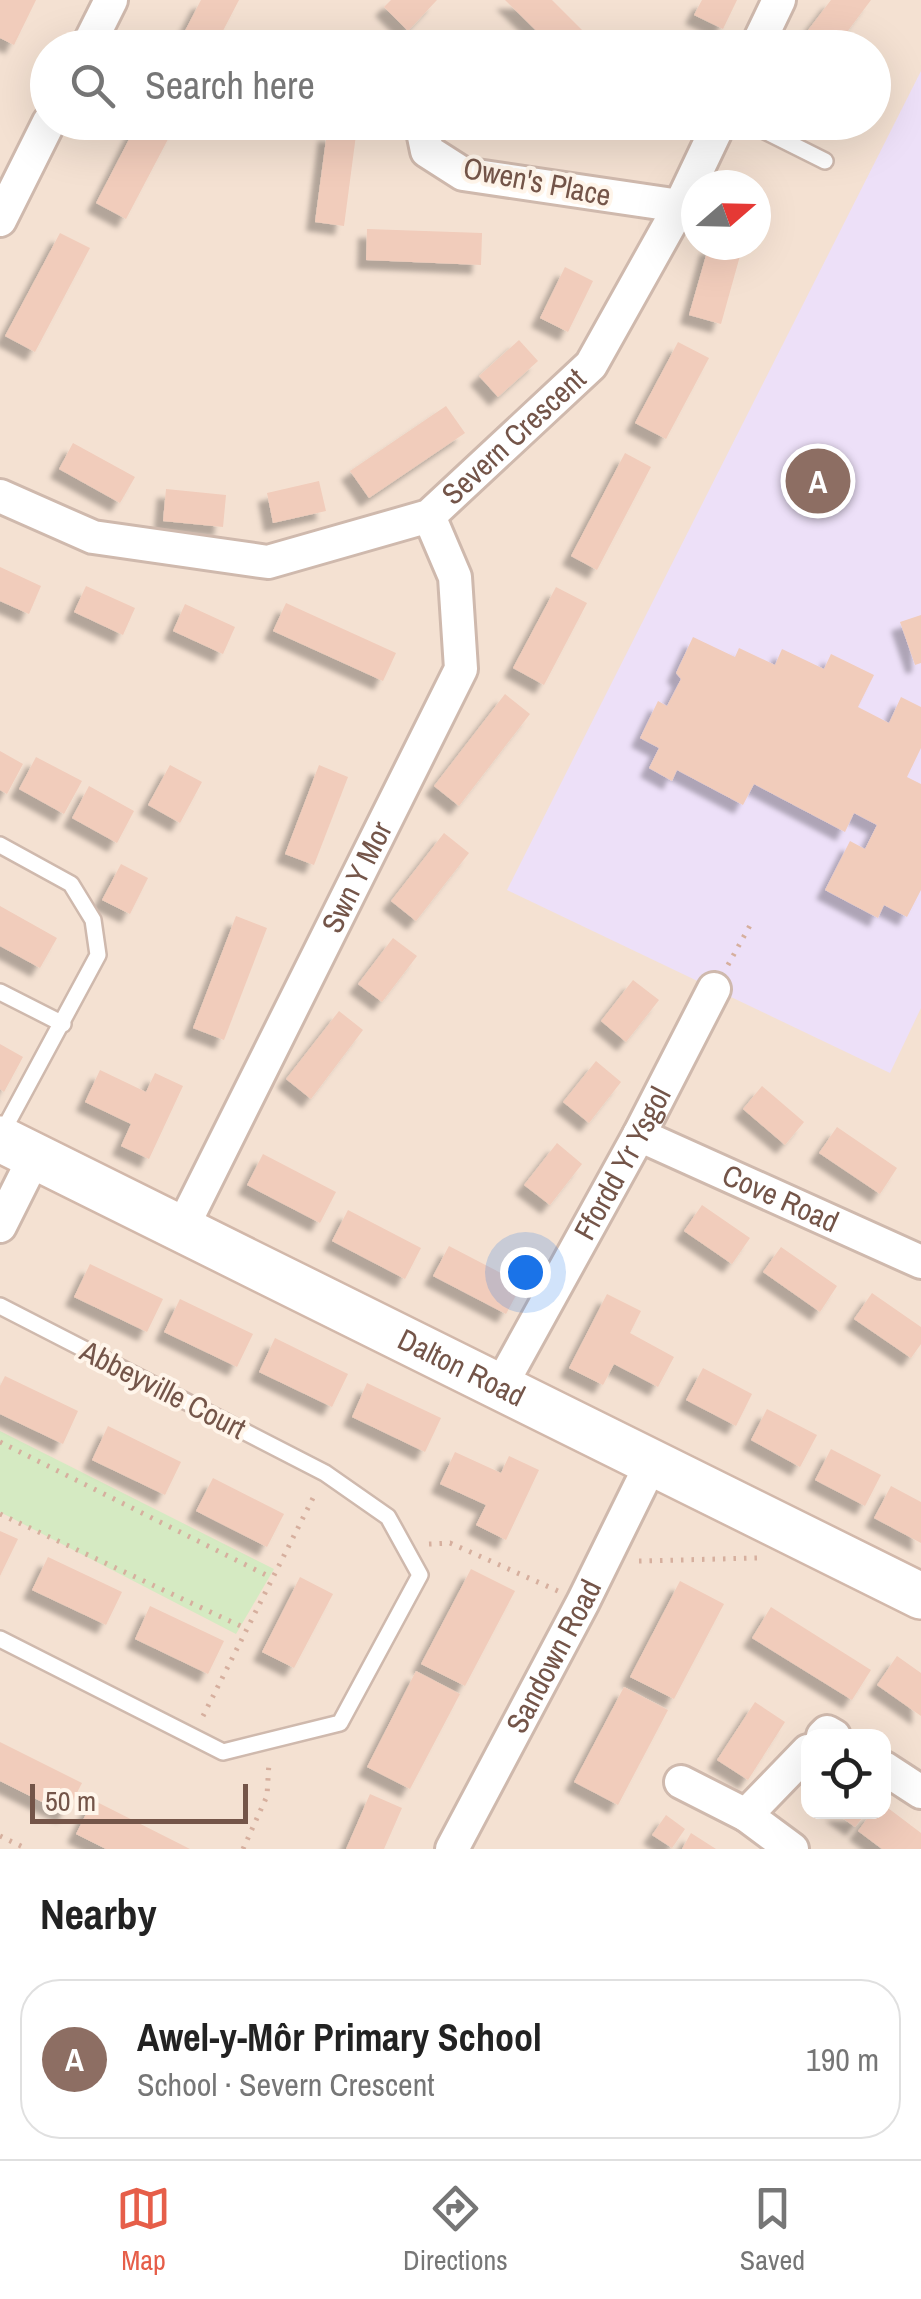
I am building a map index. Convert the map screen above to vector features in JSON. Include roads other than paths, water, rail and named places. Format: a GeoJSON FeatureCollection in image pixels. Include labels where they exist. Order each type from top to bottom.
{"type":"FeatureCollection","features":[{"type":"Feature","properties":{"kind":"street"},"geometry":{"type":"LineString","coordinates":[[96,30],[111,0]]}},
{"type":"Feature","properties":{"kind":"street"},"geometry":{"type":"LineString","coordinates":[[765,30],[779,0]]}},
{"type":"Feature","properties":{"kind":"street"},"geometry":{"type":"LineString","coordinates":[[0,220],[40,140]]}},
{"type":"Feature","properties":{"kind":"street","name":"Owen's Place"},"geometry":{"type":"LineString","coordinates":[[425,140],[427,150],[463,174],[680,206]]}},
{"type":"Feature","properties":{"kind":"street","name":"Severn Crescent"},"geometry":{"type":"LineString","coordinates":[[0,496],[94,537],[268,562],[429,516],[591,365],[680,206],[711,140]]}},
{"type":"Feature","properties":{"kind":"street","name":"Swn Y Mor"},"geometry":{"type":"LineString","coordinates":[[182,1228],[461,669],[455,578],[429,516]]}},
{"type":"Feature","properties":{"kind":"street","name":"Ffordd Yr Ysgol"},"geometry":{"type":"LineString","coordinates":[[500,1387],[714,989]]}},
{"type":"Feature","properties":{"kind":"street","name":"Cove Road"},"geometry":{"type":"LineString","coordinates":[[639,1134],[921,1262]]}},
{"type":"Feature","properties":{"kind":"street"},"geometry":{"type":"LineString","coordinates":[[0,1226],[11,1145]]}},
{"type":"Feature","properties":{"kind":"street","name":"Dalton Road"},"geometry":{"type":"LineString","coordinates":[[11,1145],[921,1596]]}},
{"type":"Feature","properties":{"kind":"street","name":"Sandown Road"},"geometry":{"type":"LineString","coordinates":[[452,1849],[652,1462]]}},
{"type":"Feature","properties":{"kind":"street"},"geometry":{"type":"LineString","coordinates":[[746,1815],[801,1758]]}},
{"type":"Feature","properties":{"kind":"street"},"geometry":{"type":"LineString","coordinates":[[891,1773],[921,1792]]}},
{"type":"Feature","properties":{"kind":"street"},"geometry":{"type":"LineString","coordinates":[[682,1782],[746,1815],[792,1849]]}},
{"type":"Feature","properties":{"kind":"lane"},"geometry":{"type":"LineString","coordinates":[[783,140],[824,161]]}},
{"type":"Feature","properties":{"kind":"lane"},"geometry":{"type":"LineString","coordinates":[[0,845],[71,884],[92,920],[98,954],[11,1145]]}},
{"type":"Feature","properties":{"kind":"lane"},"geometry":{"type":"LineString","coordinates":[[0,992],[63,1024]]}},
{"type":"Feature","properties":{"kind":"lane","name":"Abbeyville Court"},"geometry":{"type":"LineString","coordinates":[[0,1306],[326,1474],[388,1517],[420,1574],[340,1723],[223,1752],[0,1639]]}},
{"type":"Feature","properties":{"kind":"place","name":"Awel-y-Môr Primary School"},"geometry":{"type":"Point","coordinates":[818,481]}}]}
